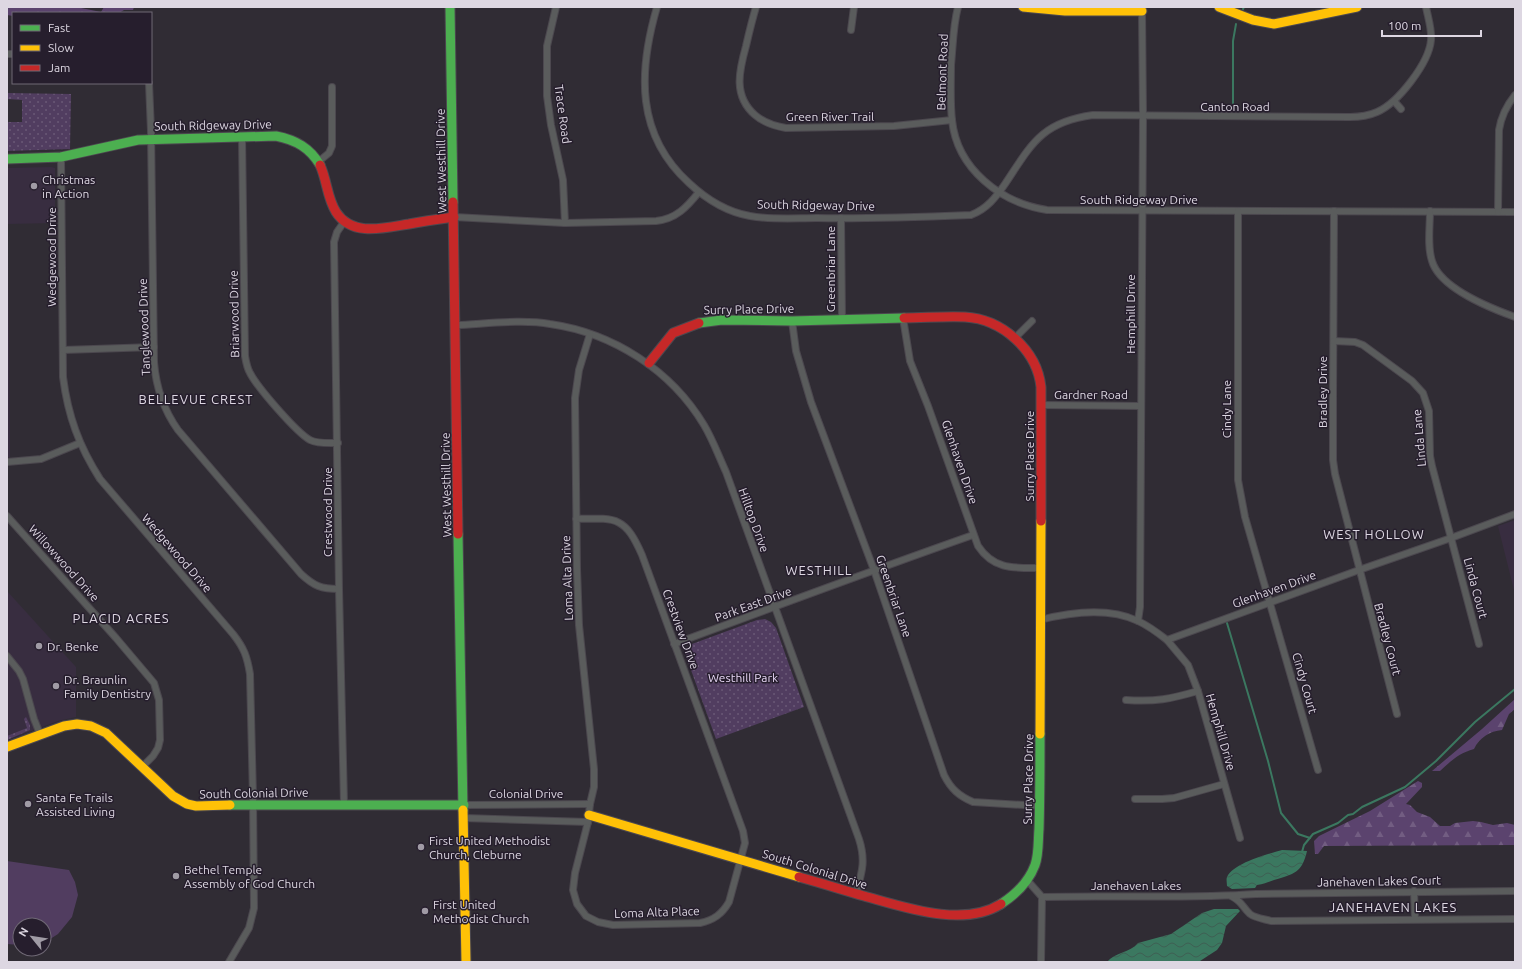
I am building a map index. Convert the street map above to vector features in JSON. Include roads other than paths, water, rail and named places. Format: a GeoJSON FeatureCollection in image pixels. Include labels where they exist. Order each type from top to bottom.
{"type":"FeatureCollection","features":[{"type":"Feature","properties":{"kind":"street","name":"West Westhill Drive"},"geometry":{"type":"LineString","coordinates":[[450,7],[456,325],[460,678],[464,805],[466,962]]}},
{"type":"Feature","properties":{"kind":"street","name":"Trace Road"},"geometry":{"type":"LineString","coordinates":[[556,7],[547,46],[547,96],[551,125],[563,180],[565,223]]}},
{"type":"Feature","properties":{"kind":"street","name":"South Ridgeway Drive"},"geometry":{"type":"LineString","coordinates":[[657,7],[649,33],[644,78],[647,111],[657,142],[676,171],[699,192],[724,207],[750,216],[765,218],[841,218],[971,215],[979,212],[990,204],[999,193],[1018,203],[1047,210],[1515,212]]}},
{"type":"Feature","properties":{"kind":"street","name":"Green River Trail"},"geometry":{"type":"LineString","coordinates":[[756,7],[740,68],[739,88],[745,105],[764,121],[778,127],[786,128],[894,126],[952,120]]}},
{"type":"Feature","properties":{"kind":"street"},"geometry":{"type":"LineString","coordinates":[[851,30],[854,7]]}},
{"type":"Feature","properties":{"kind":"street","name":"Belmont Road"},"geometry":{"type":"LineString","coordinates":[[958,7],[953,35],[950,86],[952,120],[959,147],[967,160],[984,182],[999,193]]}},
{"type":"Feature","properties":{"kind":"street"},"geometry":{"type":"LineString","coordinates":[[1023,7],[1065,11],[1142,9]]}},
{"type":"Feature","properties":{"kind":"street"},"geometry":{"type":"LineString","coordinates":[[1218,7],[1248,20],[1262,24],[1274,24],[1357,7]]}},
{"type":"Feature","properties":{"kind":"street","name":"Canton Road"},"geometry":{"type":"LineString","coordinates":[[999,193],[1037,139],[1058,124],[1070,119],[1093,115],[1359,117],[1378,112],[1394,101],[1428,56],[1431,30],[1426,7]]}},
{"type":"Feature","properties":{"kind":"street","name":"Hemphill Drive"},"geometry":{"type":"LineString","coordinates":[[1138,621],[1140,607],[1143,116],[1142,9]]}},
{"type":"Feature","properties":{"kind":"street","name":"Tanglewood Drive"},"geometry":{"type":"LineString","coordinates":[[149,84],[154,347],[156,377],[160,394],[170,419],[178,430],[301,574],[315,585],[324,589],[339,589]]}},
{"type":"Feature","properties":{"kind":"street"},"geometry":{"type":"LineString","coordinates":[[318,162],[329,153],[332,146],[332,87]]}},
{"type":"Feature","properties":{"kind":"street"},"geometry":{"type":"LineString","coordinates":[[1498,212],[1499,130],[1505,110],[1515,95]]}},
{"type":"Feature","properties":{"kind":"street"},"geometry":{"type":"LineString","coordinates":[[1394,101],[1400,109]]}},
{"type":"Feature","properties":{"kind":"street","name":"South Ridgeway Drive"},"geometry":{"type":"LineString","coordinates":[[7,159],[61,157],[138,140],[270,135],[296,141],[307,149],[321,167],[333,207],[337,215],[344,222]]}},
{"type":"Feature","properties":{"kind":"street","name":"Briarwood Drive"},"geometry":{"type":"LineString","coordinates":[[242,136],[246,365],[257,384],[295,427],[310,440],[324,443],[338,443]]}},
{"type":"Feature","properties":{"kind":"street","name":"Wedgewood Drive"},"geometry":{"type":"LineString","coordinates":[[61,157],[63,377],[66,397],[80,443],[92,467],[107,489],[233,634],[244,650],[248,659],[250,674],[254,908],[249,928],[230,962]]}},
{"type":"Feature","properties":{"kind":"street"},"geometry":{"type":"LineString","coordinates":[[344,222],[357,228],[374,230],[454,217],[565,223],[664,220],[684,210],[699,192]]}},
{"type":"Feature","properties":{"kind":"street","name":"Cindy Lane"},"geometry":{"type":"LineString","coordinates":[[1238,211],[1238,480],[1245,517],[1270,602]]}},
{"type":"Feature","properties":{"kind":"street","name":"Bradley Drive"},"geometry":{"type":"LineString","coordinates":[[1334,211],[1334,467],[1359,570]]}},
{"type":"Feature","properties":{"kind":"street"},"geometry":{"type":"LineString","coordinates":[[1430,211],[1430,253],[1432,262],[1440,275],[1452,286],[1498,311],[1515,317]]}},
{"type":"Feature","properties":{"kind":"street","name":"Greenbriar Lane"},"geometry":{"type":"LineString","coordinates":[[841,218],[842,320]]}},
{"type":"Feature","properties":{"kind":"street","name":"Crestwood Drive"},"geometry":{"type":"LineString","coordinates":[[344,222],[337,232],[334,242],[344,804]]}},
{"type":"Feature","properties":{"kind":"street","name":"Glenhaven Drive"},"geometry":{"type":"LineString","coordinates":[[903,318],[912,366],[928,406],[973,535],[984,555],[998,564],[1011,568],[1040,568]]}},
{"type":"Feature","properties":{"kind":"street","name":"Surry Place Drive"},"geometry":{"type":"LineString","coordinates":[[649,363],[673,333],[695,323],[722,320],[792,321],[903,318],[979,319],[1002,328],[1024,347],[1033,362],[1039,378],[1041,405],[1040,806],[1038,848],[1035,865],[1027,880]]}},
{"type":"Feature","properties":{"kind":"street","name":"Greenbriar Lane"},"geometry":{"type":"LineString","coordinates":[[792,321],[796,351],[811,402],[874,570],[948,784],[963,798],[973,802],[1040,806]]}},
{"type":"Feature","properties":{"kind":"street"},"geometry":{"type":"LineString","coordinates":[[1015,338],[1032,321]]}},
{"type":"Feature","properties":{"kind":"street","name":"Hilltop Drive"},"geometry":{"type":"LineString","coordinates":[[456,325],[530,322],[550,324],[590,334],[627,350],[649,363],[674,385],[690,404],[705,426],[726,472],[863,853],[862,870],[856,894]]}},
{"type":"Feature","properties":{"kind":"street","name":"Loma Alta Drive"},"geometry":{"type":"LineString","coordinates":[[589,818],[590,804],[594,787],[594,769],[579,625],[575,398],[576,383],[590,334]]}},
{"type":"Feature","properties":{"kind":"street","name":"Linda Lane"},"geometry":{"type":"LineString","coordinates":[[1334,341],[1355,342],[1363,345],[1412,381],[1423,393],[1429,411],[1430,456],[1451,538]]}},
{"type":"Feature","properties":{"kind":"street"},"geometry":{"type":"LineString","coordinates":[[62,350],[154,347]]}},
{"type":"Feature","properties":{"kind":"street","name":"Gardner Road"},"geometry":{"type":"LineString","coordinates":[[1041,405],[1141,406]]}},
{"type":"Feature","properties":{"kind":"street"},"geometry":{"type":"LineString","coordinates":[[7,462],[41,459],[80,443]]}},
{"type":"Feature","properties":{"kind":"street","name":"Glenhaven Drive"},"geometry":{"type":"LineString","coordinates":[[1167,640],[1515,514]]}},
{"type":"Feature","properties":{"kind":"street","name":"Willowwood Drive"},"geometry":{"type":"LineString","coordinates":[[7,516],[116,638],[154,683],[159,700],[160,740],[158,748],[153,756],[142,767]]}},
{"type":"Feature","properties":{"kind":"street","name":"Crestview Drive"},"geometry":{"type":"LineString","coordinates":[[576,519],[604,518],[615,520],[625,526],[634,537],[642,554],[743,831],[745,843],[741,859]]}},
{"type":"Feature","properties":{"kind":"street","name":"Park East Drive"},"geometry":{"type":"LineString","coordinates":[[674,644],[973,535]]}},
{"type":"Feature","properties":{"kind":"street","name":"Linda Court"},"geometry":{"type":"LineString","coordinates":[[1451,538],[1479,644]]}},
{"type":"Feature","properties":{"kind":"street","name":"Bradley Court"},"geometry":{"type":"LineString","coordinates":[[1359,570],[1397,714]]}},
{"type":"Feature","properties":{"kind":"street","name":"Cindy Court"},"geometry":{"type":"LineString","coordinates":[[1270,602],[1318,770]]}},
{"type":"Feature","properties":{"kind":"street"},"geometry":{"type":"LineString","coordinates":[[1040,620],[1058,615],[1094,612],[1117,614],[1150,627],[1167,640]]}},
{"type":"Feature","properties":{"kind":"street","name":"Hemphill Drive"},"geometry":{"type":"LineString","coordinates":[[1167,640],[1188,665],[1198,691],[1240,838]]}},
{"type":"Feature","properties":{"kind":"street"},"geometry":{"type":"LineString","coordinates":[[7,656],[19,671],[23,679],[31,711],[40,734]]}},
{"type":"Feature","properties":{"kind":"street"},"geometry":{"type":"LineString","coordinates":[[1126,700],[1150,702],[1175,698],[1198,691]]}},
{"type":"Feature","properties":{"kind":"street","name":"South Colonial Drive"},"geometry":{"type":"LineString","coordinates":[[7,747],[40,734],[72,724],[92,726],[106,733],[172,796],[187,804],[204,806],[253,804],[464,805]]}},
{"type":"Feature","properties":{"kind":"street"},"geometry":{"type":"LineString","coordinates":[[1135,799],[1174,798],[1224,784]]}},
{"type":"Feature","properties":{"kind":"street","name":"Colonial Drive"},"geometry":{"type":"LineString","coordinates":[[464,805],[590,804]]}},
{"type":"Feature","properties":{"kind":"street"},"geometry":{"type":"LineString","coordinates":[[464,818],[589,818]]}},
{"type":"Feature","properties":{"kind":"street","name":"South Colonial Drive"},"geometry":{"type":"LineString","coordinates":[[589,818],[741,859],[856,894],[922,911],[940,914],[974,914],[994,908],[1011,897],[1027,880]]}},
{"type":"Feature","properties":{"kind":"street","name":"Loma Alta Place"},"geometry":{"type":"LineString","coordinates":[[589,818],[575,873],[573,890],[577,904],[586,916],[598,922],[613,925],[700,923],[709,921],[721,913],[729,902],[741,859]]}},
{"type":"Feature","properties":{"kind":"street"},"geometry":{"type":"LineString","coordinates":[[1027,880],[1042,897],[1041,962]]}},
{"type":"Feature","properties":{"kind":"street"},"geometry":{"type":"LineString","coordinates":[[1414,891],[1415,919]]}},
{"type":"Feature","properties":{"kind":"street","name":"Janehaven Lakes Court"},"geometry":{"type":"LineString","coordinates":[[1243,895],[1414,891],[1515,891]]}},
{"type":"Feature","properties":{"kind":"street","name":"Janehaven Lakes"},"geometry":{"type":"LineString","coordinates":[[1042,897],[1234,897],[1243,895]]}},
{"type":"Feature","properties":{"kind":"street"},"geometry":{"type":"LineString","coordinates":[[1234,897],[1250,914],[1271,921],[1515,918]]}},
{"type":"Feature","properties":{"kind":"water"},"geometry":{"type":"Polygon","coordinates":[[[1282,850],[1307,851],[1303,864],[1296,872],[1264,884],[1257,885],[1255,888],[1232,889],[1227,886],[1227,877],[1237,867],[1244,863],[1282,850]]]}},
{"type":"Feature","properties":{"kind":"water"},"geometry":{"type":"Polygon","coordinates":[[[1214,909],[1238,909],[1240,911],[1226,926],[1222,943],[1217,950],[1200,961],[1107,962],[1114,956],[1131,949],[1138,943],[1171,934],[1202,913],[1214,909]]]}},
{"type":"Feature","properties":{"kind":"waterway"},"geometry":{"type":"LineString","coordinates":[[1233,103],[1233,41],[1236,24]]}},
{"type":"Feature","properties":{"kind":"waterway"},"geometry":{"type":"LineString","coordinates":[[1227,623],[1268,761],[1281,813],[1298,834],[1310,838]]}},
{"type":"Feature","properties":{"kind":"waterway"},"geometry":{"type":"LineString","coordinates":[[1302,852],[1304,845],[1313,834],[1338,823],[1362,807],[1405,787],[1436,761],[1475,722],[1515,689]]}},
{"type":"Feature","properties":{"kind":"place","name":"Christmas in Action"},"geometry":{"type":"Point","coordinates":[34,186]}},
{"type":"Feature","properties":{"kind":"place","name":"Dr. Benke"},"geometry":{"type":"Point","coordinates":[39,646]}},
{"type":"Feature","properties":{"kind":"place","name":"Dr. Braunlin Family Dentistry"},"geometry":{"type":"Point","coordinates":[56,686]}},
{"type":"Feature","properties":{"kind":"place","name":"Santa Fe Trails Assisted Living"},"geometry":{"type":"Point","coordinates":[28,804]}},
{"type":"Feature","properties":{"kind":"place","name":"First United Methodist Church, Cleburne"},"geometry":{"type":"Point","coordinates":[421,847]}},
{"type":"Feature","properties":{"kind":"place","name":"Bethel Temple Assembly of God Church"},"geometry":{"type":"Point","coordinates":[176,876]}},
{"type":"Feature","properties":{"kind":"place","name":"First United Methodist Church"},"geometry":{"type":"Point","coordinates":[425,911]}},
{"type":"Feature","properties":{"kind":"district","name":"BELLEVUE CREST"},"geometry":{"type":"Point","coordinates":[196,399]}},
{"type":"Feature","properties":{"kind":"district","name":"WEST HOLLOW"},"geometry":{"type":"Point","coordinates":[1374,534]}},
{"type":"Feature","properties":{"kind":"district","name":"WESTHILL"},"geometry":{"type":"Point","coordinates":[819,570]}},
{"type":"Feature","properties":{"kind":"district","name":"PLACID ACRES"},"geometry":{"type":"Point","coordinates":[121,618]}},
{"type":"Feature","properties":{"kind":"district","name":"JANEHAVEN LAKES"},"geometry":{"type":"Point","coordinates":[1393,907]}},
{"type":"Feature","properties":{"kind":"park label","name":"Westhill Park"},"geometry":{"type":"Point","coordinates":[743,677]}}]}
